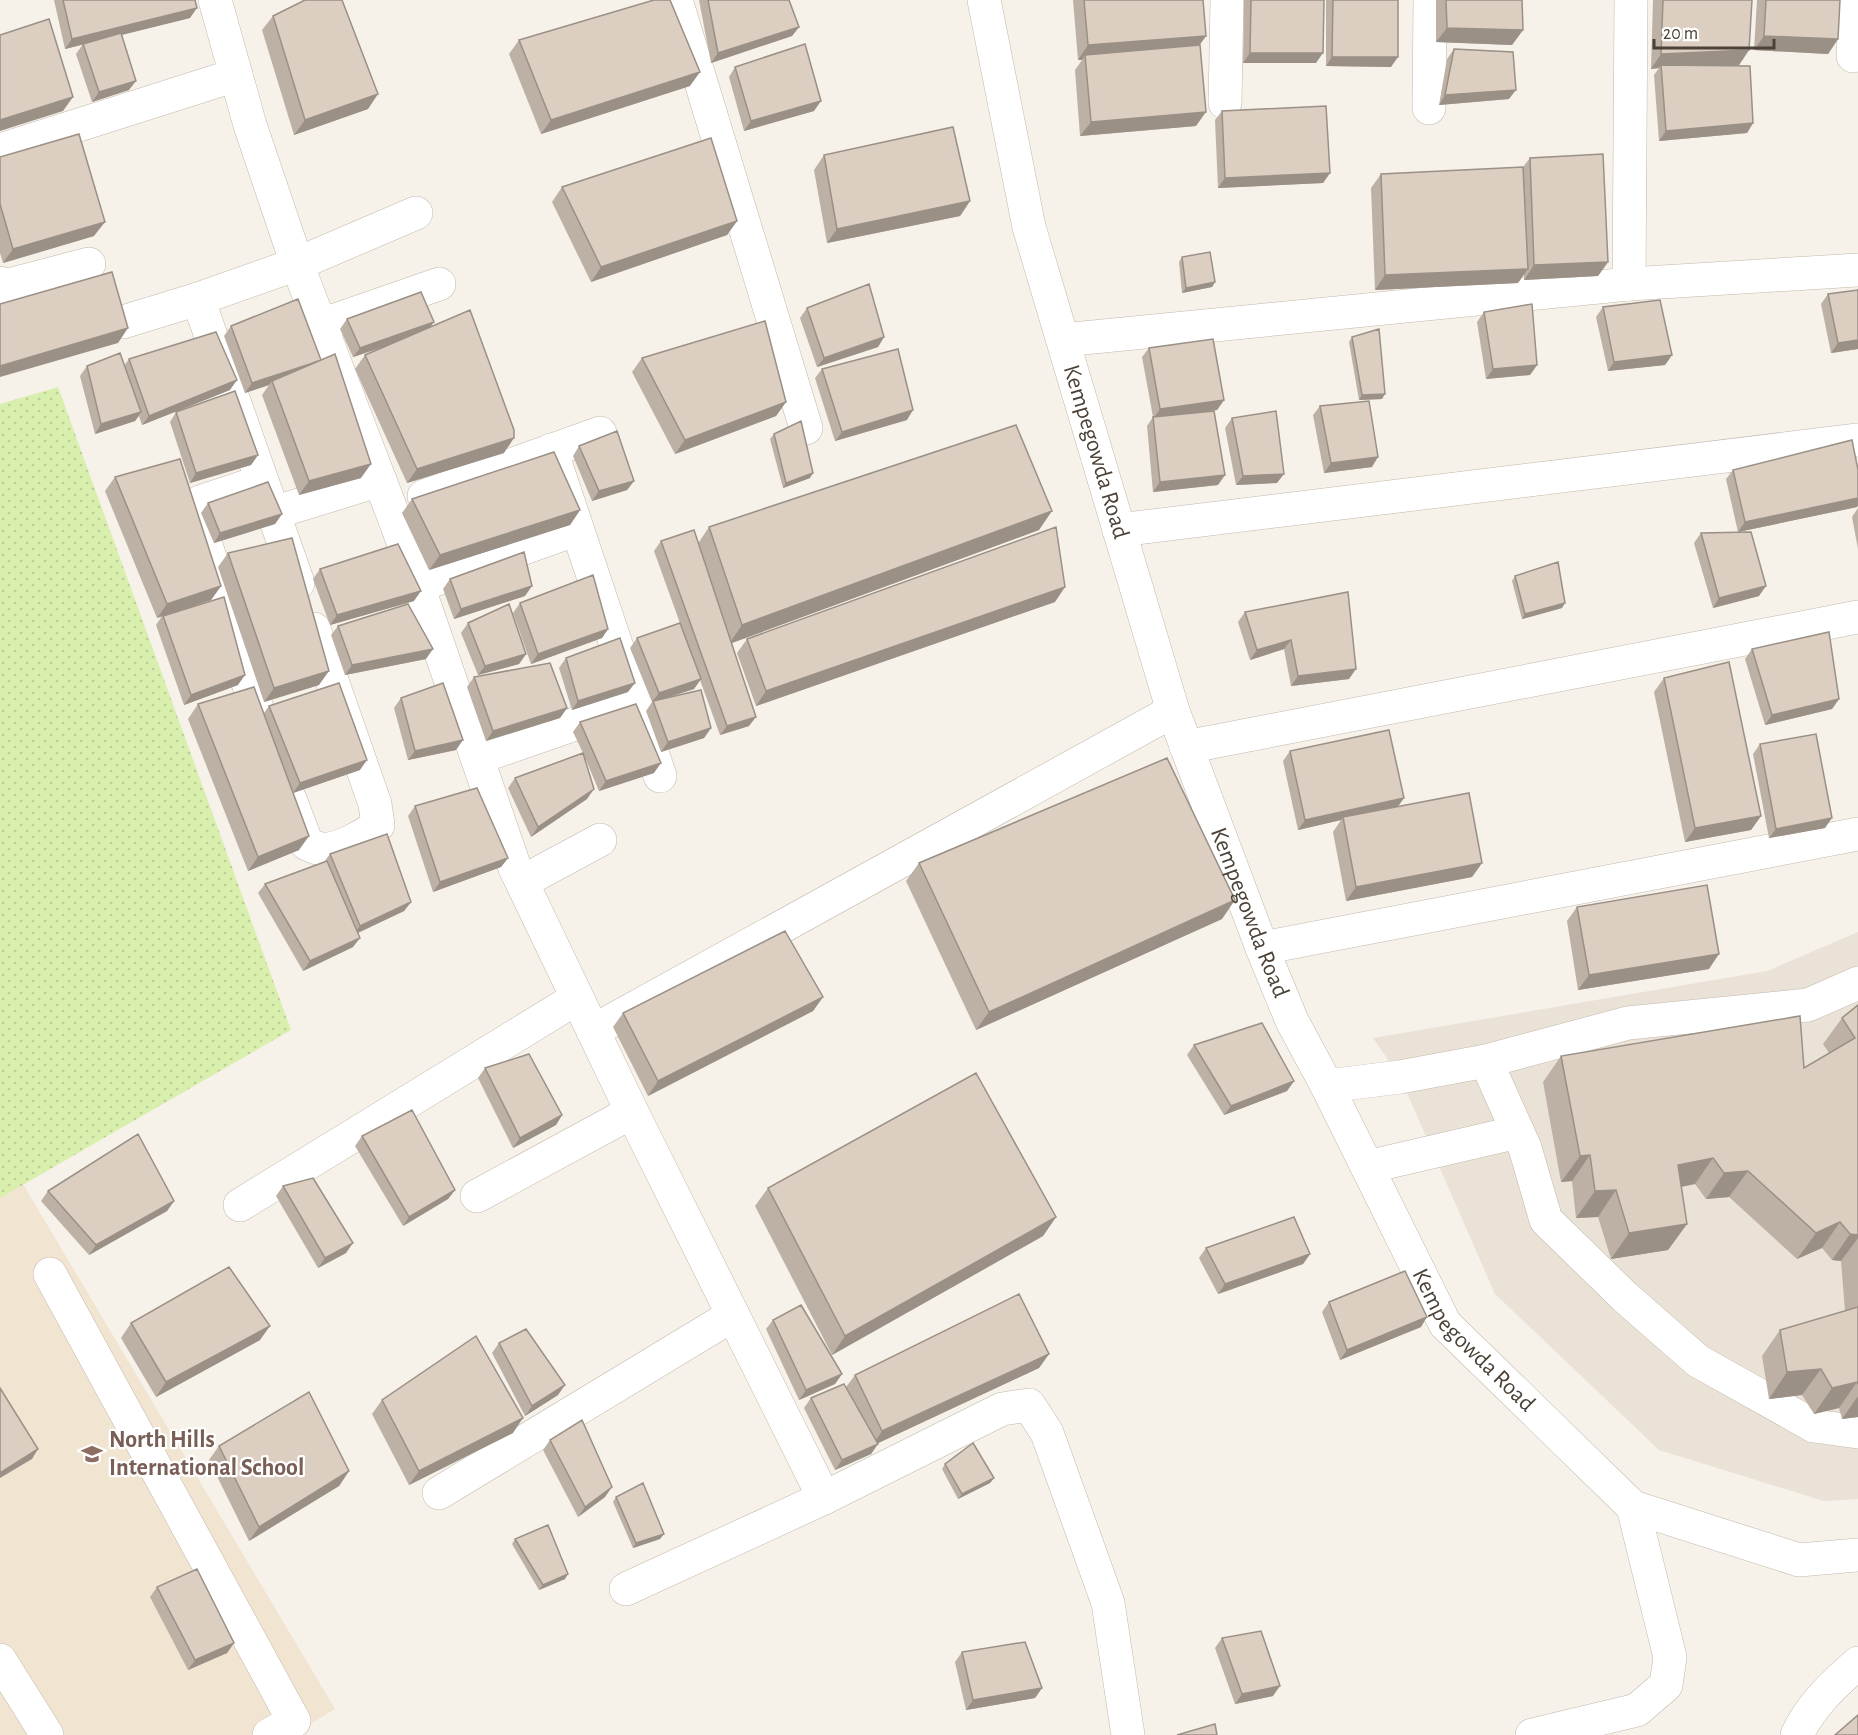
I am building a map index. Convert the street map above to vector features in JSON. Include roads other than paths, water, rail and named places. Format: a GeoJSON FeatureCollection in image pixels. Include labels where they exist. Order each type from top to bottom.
{"type":"FeatureCollection","features":[{"type":"Feature","properties":{"kind":"street"},"geometry":{"type":"LineString","coordinates":[[215,0],[250,124],[297,264],[386,494],[514,868],[632,1112],[824,1498]]}},
{"type":"Feature","properties":{"kind":"street"},"geometry":{"type":"LineString","coordinates":[[676,0],[806,428]]}},
{"type":"Feature","properties":{"kind":"street","name":"Kempegowda Road"},"geometry":{"type":"LineString","coordinates":[[984,0],[1029,227],[1173,711],[1262,948],[1292,1021],[1327,1086],[1445,1324],[1633,1507],[1799,1560],[1858,1555]]}},
{"type":"Feature","properties":{"kind":"street"},"geometry":{"type":"LineString","coordinates":[[1225,103],[1227,0]]}},
{"type":"Feature","properties":{"kind":"street"},"geometry":{"type":"LineString","coordinates":[[1429,108],[1430,0]]}},
{"type":"Feature","properties":{"kind":"street"},"geometry":{"type":"LineString","coordinates":[[1629,284],[1631,0]]}},
{"type":"Feature","properties":{"kind":"street"},"geometry":{"type":"LineString","coordinates":[[1853,56],[1856,0]]}},
{"type":"Feature","properties":{"kind":"street"},"geometry":{"type":"LineString","coordinates":[[0,150],[236,75]]}},
{"type":"Feature","properties":{"kind":"street"},"geometry":{"type":"LineString","coordinates":[[123,322],[198,299],[297,264],[416,213]]}},
{"type":"Feature","properties":{"kind":"street"},"geometry":{"type":"LineString","coordinates":[[0,283],[1,287],[88,264]]}},
{"type":"Feature","properties":{"kind":"street"},"geometry":{"type":"LineString","coordinates":[[1063,340],[1629,284],[1858,270]]}},
{"type":"Feature","properties":{"kind":"street"},"geometry":{"type":"LineString","coordinates":[[321,325],[439,284]]}},
{"type":"Feature","properties":{"kind":"street"},"geometry":{"type":"LineString","coordinates":[[198,299],[269,500],[375,804],[378,825],[345,844],[322,849],[307,844],[247,680],[197,515],[200,502],[248,486],[269,500],[386,494],[551,450],[600,433]]}},
{"type":"Feature","properties":{"kind":"street"},"geometry":{"type":"LineString","coordinates":[[1119,530],[1858,440]]}},
{"type":"Feature","properties":{"kind":"street"},"geometry":{"type":"LineString","coordinates":[[551,450],[660,776]]}},
{"type":"Feature","properties":{"kind":"street"},"geometry":{"type":"LineString","coordinates":[[418,586],[577,530]]}},
{"type":"Feature","properties":{"kind":"street"},"geometry":{"type":"LineString","coordinates":[[1186,747],[1858,617]]}},
{"type":"Feature","properties":{"kind":"street"},"geometry":{"type":"LineString","coordinates":[[477,758],[636,703]]}},
{"type":"Feature","properties":{"kind":"street"},"geometry":{"type":"LineString","coordinates":[[593,1031],[1173,711]]}},
{"type":"Feature","properties":{"kind":"street"},"geometry":{"type":"LineString","coordinates":[[1262,948],[1858,834]]}},
{"type":"Feature","properties":{"kind":"street"},"geometry":{"type":"LineString","coordinates":[[522,882],[600,840]]}},
{"type":"Feature","properties":{"kind":"street"},"geometry":{"type":"LineString","coordinates":[[1327,1086],[1400,1077],[1486,1061],[1628,1023],[1808,1005],[1858,983]]}},
{"type":"Feature","properties":{"kind":"street"},"geometry":{"type":"LineString","coordinates":[[240,1205],[577,998]]}},
{"type":"Feature","properties":{"kind":"street"},"geometry":{"type":"LineString","coordinates":[[1486,1061],[1525,1148],[1546,1220],[1649,1319],[1698,1361],[1814,1426],[1858,1432]]}},
{"type":"Feature","properties":{"kind":"street"},"geometry":{"type":"LineString","coordinates":[[477,1196],[632,1112]]}},
{"type":"Feature","properties":{"kind":"street"},"geometry":{"type":"LineString","coordinates":[[1367,1167],[1518,1132]]}},
{"type":"Feature","properties":{"kind":"street"},"geometry":{"type":"LineString","coordinates":[[50,1274],[294,1721],[269,1735]]}},
{"type":"Feature","properties":{"kind":"street"},"geometry":{"type":"LineString","coordinates":[[439,1493],[733,1315]]}},
{"type":"Feature","properties":{"kind":"street"},"geometry":{"type":"LineString","coordinates":[[626,1589],[824,1498],[1002,1409],[1029,1405],[1047,1433],[1108,1603],[1128,1735]]}},
{"type":"Feature","properties":{"kind":"street"},"geometry":{"type":"LineString","coordinates":[[1532,1735],[1637,1710],[1666,1685],[1670,1657],[1633,1507]]}},
{"type":"Feature","properties":{"kind":"street"},"geometry":{"type":"LineString","coordinates":[[0,1660],[47,1735]]}},
{"type":"Feature","properties":{"kind":"street"},"geometry":{"type":"LineString","coordinates":[[1797,1735],[1804,1720],[1838,1680],[1858,1663]]}},
{"type":"Feature","properties":{"kind":"place","name":"North Hills International School"},"geometry":{"type":"Point","coordinates":[92,1454]}}]}
